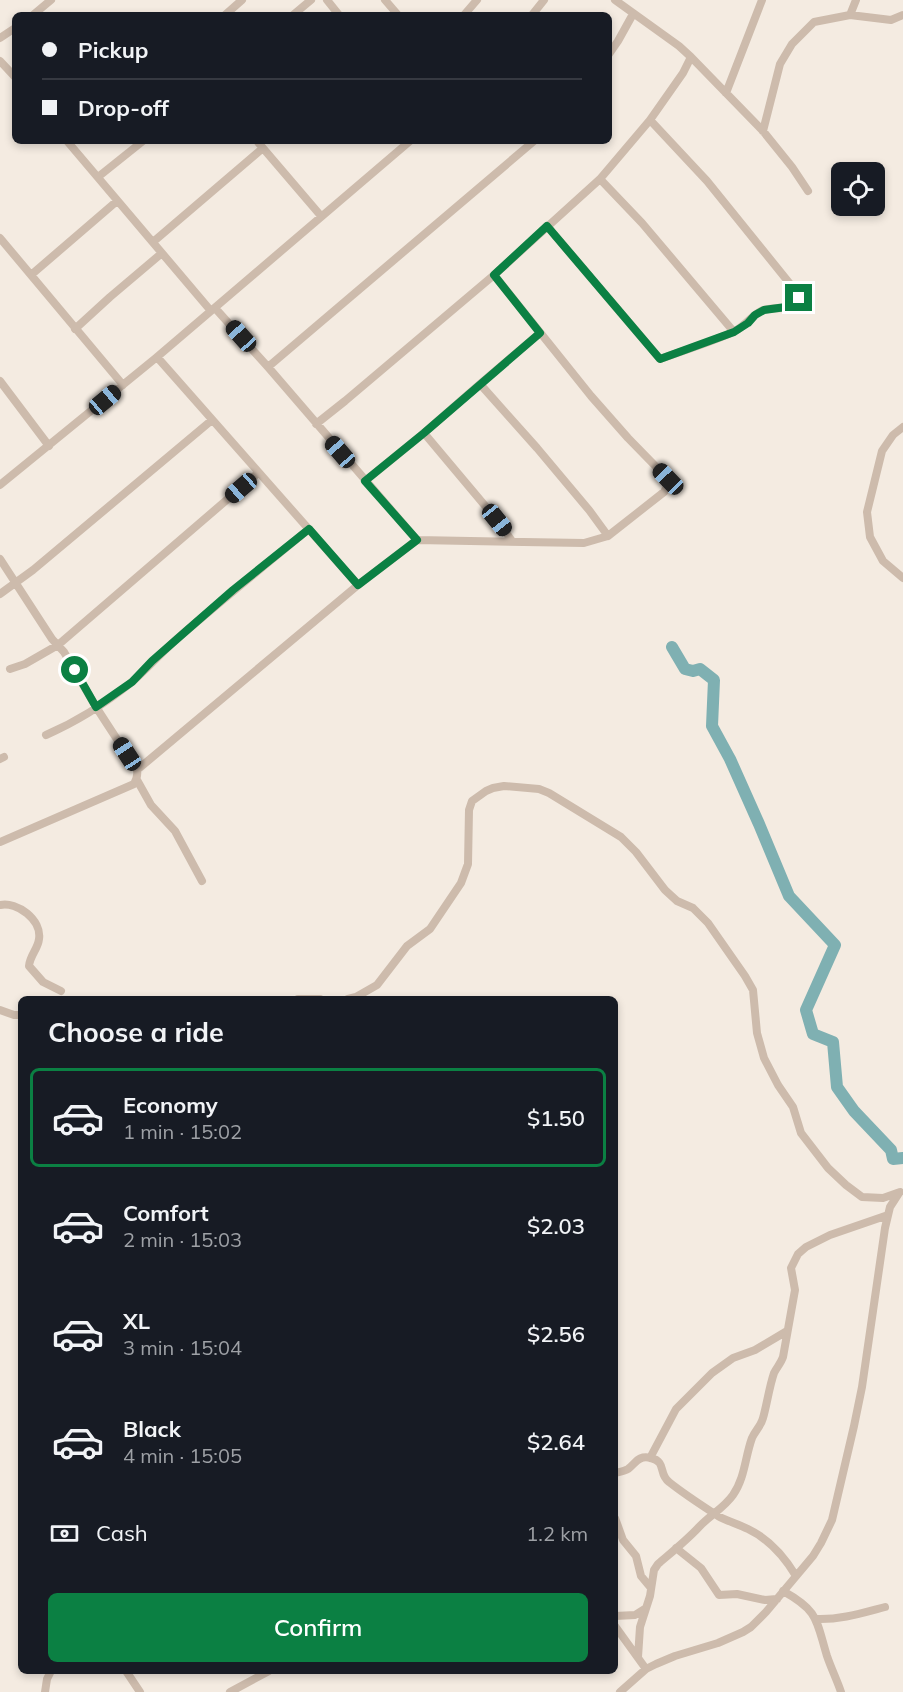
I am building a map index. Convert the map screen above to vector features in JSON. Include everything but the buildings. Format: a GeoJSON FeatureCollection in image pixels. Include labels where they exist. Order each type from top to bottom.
{"type":"FeatureCollection","features":[{"type":"Feature","properties":{"kind":"street"},"geometry":{"type":"LineString","coordinates":[[37,12],[51,0]]}},
{"type":"Feature","properties":{"kind":"street"},"geometry":{"type":"LineString","coordinates":[[228,12],[242,0]]}},
{"type":"Feature","properties":{"kind":"street"},"geometry":{"type":"LineString","coordinates":[[297,12],[311,0]]}},
{"type":"Feature","properties":{"kind":"street"},"geometry":{"type":"LineString","coordinates":[[327,0],[337,12]]}},
{"type":"Feature","properties":{"kind":"street"},"geometry":{"type":"LineString","coordinates":[[385,0],[395,12]]}},
{"type":"Feature","properties":{"kind":"street"},"geometry":{"type":"LineString","coordinates":[[467,12],[477,0]]}},
{"type":"Feature","properties":{"kind":"street"},"geometry":{"type":"LineString","coordinates":[[534,12],[544,0]]}},
{"type":"Feature","properties":{"kind":"street"},"geometry":{"type":"LineString","coordinates":[[615,0],[691,57],[763,131],[808,191]]}},
{"type":"Feature","properties":{"kind":"street"},"geometry":{"type":"LineString","coordinates":[[726,93],[762,0]]}},
{"type":"Feature","properties":{"kind":"street"},"geometry":{"type":"LineString","coordinates":[[850,15],[856,0]]}},
{"type":"Feature","properties":{"kind":"street"},"geometry":{"type":"LineString","coordinates":[[612,50],[633,14]]}},
{"type":"Feature","properties":{"kind":"street"},"geometry":{"type":"LineString","coordinates":[[763,131],[780,64],[792,44],[814,22],[850,15],[891,20],[903,15]]}},
{"type":"Feature","properties":{"kind":"street"},"geometry":{"type":"LineString","coordinates":[[316,424],[494,275],[600,178],[650,120],[683,73],[691,57]]}},
{"type":"Feature","properties":{"kind":"street"},"geometry":{"type":"LineString","coordinates":[[0,61],[12,74]]}},
{"type":"Feature","properties":{"kind":"street"},"geometry":{"type":"LineString","coordinates":[[547,226],[660,359],[734,332],[759,312],[793,306],[799,300],[799,295],[707,182],[650,120]]}},
{"type":"Feature","properties":{"kind":"street"},"geometry":{"type":"LineString","coordinates":[[73,144],[117,201],[162,253],[268,367],[417,540]]}},
{"type":"Feature","properties":{"kind":"street"},"geometry":{"type":"LineString","coordinates":[[98,177],[139,144]]}},
{"type":"Feature","properties":{"kind":"street"},"geometry":{"type":"LineString","coordinates":[[260,144],[321,216]]}},
{"type":"Feature","properties":{"kind":"street"},"geometry":{"type":"LineString","coordinates":[[0,485],[157,357],[406,144]]}},
{"type":"Feature","properties":{"kind":"street"},"geometry":{"type":"LineString","coordinates":[[268,367],[530,144]]}},
{"type":"Feature","properties":{"kind":"street"},"geometry":{"type":"LineString","coordinates":[[153,242],[263,148]]}},
{"type":"Feature","properties":{"kind":"street"},"geometry":{"type":"LineString","coordinates":[[600,178],[642,223],[734,332]]}},
{"type":"Feature","properties":{"kind":"street"},"geometry":{"type":"LineString","coordinates":[[31,275],[117,201]]}},
{"type":"Feature","properties":{"kind":"street"},"geometry":{"type":"LineString","coordinates":[[0,238],[123,385]]}},
{"type":"Feature","properties":{"kind":"street"},"geometry":{"type":"LineString","coordinates":[[75,329],[162,253]]}},
{"type":"Feature","properties":{"kind":"street"},"geometry":{"type":"LineString","coordinates":[[137,770],[358,585],[417,540],[584,543],[608,536],[664,492],[669,483],[668,479],[591,396],[494,275]]}},
{"type":"Feature","properties":{"kind":"street"},"geometry":{"type":"LineString","coordinates":[[365,481],[540,333]]}},
{"type":"Feature","properties":{"kind":"street"},"geometry":{"type":"LineString","coordinates":[[157,357],[358,585]]}},
{"type":"Feature","properties":{"kind":"street"},"geometry":{"type":"LineString","coordinates":[[0,381],[49,446]]}},
{"type":"Feature","properties":{"kind":"street"},"geometry":{"type":"LineString","coordinates":[[480,384],[537,448],[608,536]]}},
{"type":"Feature","properties":{"kind":"street"},"geometry":{"type":"LineString","coordinates":[[0,594],[212,420]]}},
{"type":"Feature","properties":{"kind":"street"},"geometry":{"type":"LineString","coordinates":[[903,427],[893,435],[882,452],[867,512],[870,537],[884,561],[903,578]]}},
{"type":"Feature","properties":{"kind":"street"},"geometry":{"type":"LineString","coordinates":[[424,433],[512,541]]}},
{"type":"Feature","properties":{"kind":"street"},"geometry":{"type":"LineString","coordinates":[[10,669],[25,664],[58,645],[258,473]]}},
{"type":"Feature","properties":{"kind":"street"},"geometry":{"type":"LineString","coordinates":[[46,735],[70,724],[132,682],[224,598],[309,529]]}},
{"type":"Feature","properties":{"kind":"street"},"geometry":{"type":"LineString","coordinates":[[0,559],[52,639],[64,652],[137,770],[137,780],[151,805],[175,831],[202,881]]}},
{"type":"Feature","properties":{"kind":"street"},"geometry":{"type":"LineString","coordinates":[[0,842],[134,784],[137,780]]}},
{"type":"Feature","properties":{"kind":"street"},"geometry":{"type":"LineString","coordinates":[[358,996],[377,985],[407,946],[430,929],[461,883],[468,864],[469,810],[472,801],[486,791],[504,786],[539,789],[621,837],[636,852],[665,890],[677,901],[693,908],[708,922],[753,990],[757,1033],[764,1058],[793,1107],[801,1133],[828,1168],[862,1197],[883,1198],[902,1191]]}},
{"type":"Feature","properties":{"kind":"street"},"geometry":{"type":"LineString","coordinates":[[0,905],[9,904],[23,910],[38,927],[39,938],[29,966],[43,982],[61,991]]}},
{"type":"Feature","properties":{"kind":"street"},"geometry":{"type":"LineString","coordinates":[[0,1010],[18,1015]]}},
{"type":"Feature","properties":{"kind":"street"},"geometry":{"type":"LineString","coordinates":[[620,1692],[646,1670],[675,1656],[718,1643],[743,1632],[760,1618],[813,1556],[832,1520],[862,1388],[888,1215],[894,1199],[902,1191]]}},
{"type":"Feature","properties":{"kind":"street"},"geometry":{"type":"LineString","coordinates":[[638,1657],[640,1627],[654,1570],[727,1503],[742,1478],[752,1438],[764,1416],[772,1381],[783,1357],[795,1290],[791,1268],[798,1254],[806,1247],[830,1235],[888,1215]]}},
{"type":"Feature","properties":{"kind":"street"},"geometry":{"type":"LineString","coordinates":[[650,1458],[676,1409],[712,1373],[733,1358],[755,1350],[787,1331]]}},
{"type":"Feature","properties":{"kind":"street"},"geometry":{"type":"LineString","coordinates":[[618,1472],[629,1468],[637,1460],[650,1458],[660,1462],[666,1480],[714,1513],[762,1537],[782,1556],[796,1576]]}},
{"type":"Feature","properties":{"kind":"street"},"geometry":{"type":"LineString","coordinates":[[618,1526],[623,1540],[637,1558],[641,1576],[651,1588]]}},
{"type":"Feature","properties":{"kind":"street"},"geometry":{"type":"LineString","coordinates":[[676,1548],[701,1568],[719,1595],[737,1594],[765,1600],[777,1599]]}},
{"type":"Feature","properties":{"kind":"street"},"geometry":{"type":"LineString","coordinates":[[783,1592],[799,1600],[816,1619],[841,1692]]}},
{"type":"Feature","properties":{"kind":"street"},"geometry":{"type":"LineString","coordinates":[[816,1619],[839,1618],[885,1606]]}},
{"type":"Feature","properties":{"kind":"street"},"geometry":{"type":"LineString","coordinates":[[618,1616],[635,1615],[646,1608]]}},
{"type":"Feature","properties":{"kind":"street"},"geometry":{"type":"LineString","coordinates":[[618,1630],[646,1670]]}},
{"type":"Feature","properties":{"kind":"street"},"geometry":{"type":"LineString","coordinates":[[45,1692],[50,1674]]}},
{"type":"Feature","properties":{"kind":"street"},"geometry":{"type":"LineString","coordinates":[[128,1674],[140,1692]]}},
{"type":"Feature","properties":{"kind":"street"},"geometry":{"type":"LineString","coordinates":[[230,1692],[263,1674]]}},
{"type":"Feature","properties":{"kind":"waterway"},"geometry":{"type":"LineString","coordinates":[[672,647],[685,669],[693,671],[700,669],[714,680],[712,726],[730,759],[789,896],[835,945],[806,1010],[813,1034],[833,1042],[837,1087],[854,1111],[891,1150],[893,1159],[903,1158]]}},
{"type":"Feature","properties":{"kind":"route"},"geometry":{"type":"LineString","coordinates":[[75,670],[96,707],[132,682],[152,661],[233,590],[309,529],[358,585],[417,540],[365,481],[540,333],[494,275],[547,226],[660,359],[734,332],[759,312],[793,306],[799,298]]}}]}
